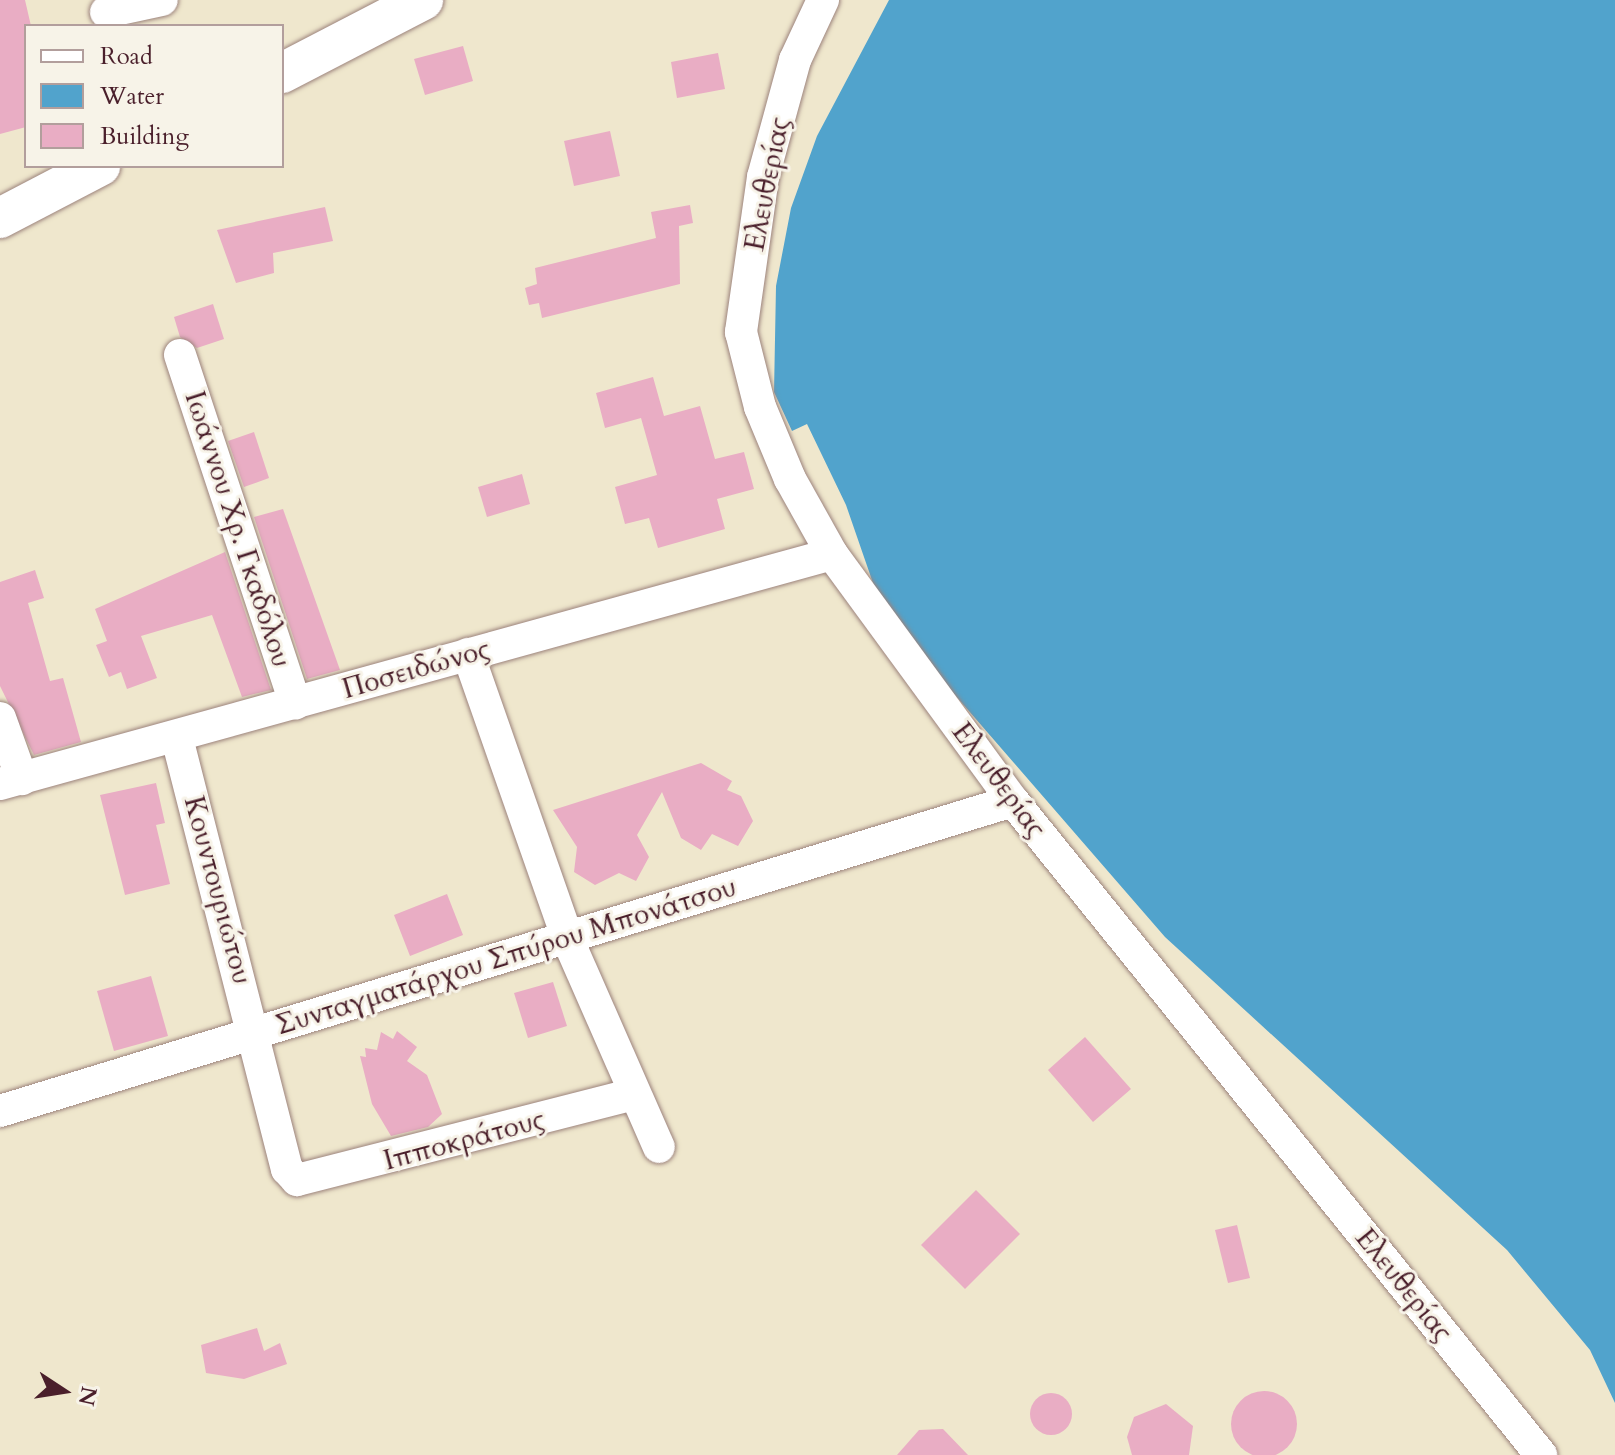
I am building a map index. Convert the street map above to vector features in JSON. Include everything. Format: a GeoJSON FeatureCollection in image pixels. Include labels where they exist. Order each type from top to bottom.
{"type":"FeatureCollection","features":[{"type":"Feature","properties":{"kind":"main road"},"geometry":{"type":"LineString","coordinates":[[284,72],[423,0]]}},
{"type":"Feature","properties":{"kind":"main road"},"geometry":{"type":"LineString","coordinates":[[0,218],[96,168]]}},
{"type":"Feature","properties":{"kind":"street"},"geometry":{"type":"LineString","coordinates":[[106,12],[162,0]]}},
{"type":"Feature","properties":{"kind":"street","name":"Ελευθερίας"},"geometry":{"type":"LineString","coordinates":[[823,0],[795,60],[763,177],[741,332],[760,407],[832,554],[1013,801],[1541,1455]]}},
{"type":"Feature","properties":{"kind":"street","name":"Ιωάννου Χρ. Γκαδόλου"},"geometry":{"type":"LineString","coordinates":[[180,355],[295,703]]}},
{"type":"Feature","properties":{"kind":"street","name":"Ποσειδώνος"},"geometry":{"type":"LineString","coordinates":[[11,782],[832,554]]}},
{"type":"Feature","properties":{"kind":"street"},"geometry":{"type":"LineString","coordinates":[[468,654],[568,940],[630,1095],[659,1147]]}},
{"type":"Feature","properties":{"kind":"street"},"geometry":{"type":"LineString","coordinates":[[0,718],[11,782]]}},
{"type":"Feature","properties":{"kind":"street","name":"Κουντουριώτου"},"geometry":{"type":"LineString","coordinates":[[177,738],[256,1030],[287,1169],[297,1180]]}},
{"type":"Feature","properties":{"kind":"street","name":"Συνταγματάρχου Σπύρου Μπονάτσου"},"geometry":{"type":"LineString","coordinates":[[0,1111],[256,1030],[568,940],[1013,801]]}},
{"type":"Feature","properties":{"kind":"street","name":"Ιπποκράτους"},"geometry":{"type":"LineString","coordinates":[[297,1180],[630,1095]]}},
{"type":"Feature","properties":{"kind":"water"},"geometry":{"type":"Polygon","coordinates":[[[889,0],[1615,0],[1615,1403],[1590,1350],[1507,1250],[1165,937],[883,612],[846,505],[807,424],[792,431],[774,392],[776,286],[791,208],[817,136],[889,0]]]}},
{"type":"Feature","properties":{"kind":"building"},"geometry":{"type":"Polygon","coordinates":[[[0,0],[25,0],[31,24],[24,24],[24,128],[0,134],[0,0]]]}},
{"type":"Feature","properties":{"kind":"building"},"geometry":{"type":"Polygon","coordinates":[[[463,46],[473,81],[425,95],[414,59],[463,46]]]}},
{"type":"Feature","properties":{"kind":"building"},"geometry":{"type":"Polygon","coordinates":[[[718,53],[725,89],[677,98],[671,62],[718,53]]]}},
{"type":"Feature","properties":{"kind":"building"},"geometry":{"type":"Polygon","coordinates":[[[610,131],[620,176],[574,186],[564,141],[610,131]]]}},
{"type":"Feature","properties":{"kind":"building"},"geometry":{"type":"Polygon","coordinates":[[[690,205],[693,223],[679,226],[680,284],[542,318],[539,303],[529,305],[525,288],[537,284],[535,268],[656,238],[651,212],[690,205]]]}},
{"type":"Feature","properties":{"kind":"building"},"geometry":{"type":"Polygon","coordinates":[[[325,207],[333,241],[273,253],[274,273],[236,283],[217,230],[325,207]]]}},
{"type":"Feature","properties":{"kind":"building"},"geometry":{"type":"Polygon","coordinates":[[[213,304],[224,339],[197,348],[180,337],[174,317],[213,304]]]}},
{"type":"Feature","properties":{"kind":"building"},"geometry":{"type":"Polygon","coordinates":[[[653,377],[664,416],[700,406],[715,459],[744,452],[754,489],[717,499],[725,529],[658,548],[649,518],[625,524],[615,487],[657,475],[641,418],[605,428],[596,393],[653,377]]]}},
{"type":"Feature","properties":{"kind":"building"},"geometry":{"type":"Polygon","coordinates":[[[254,432],[269,478],[244,487],[228,441],[254,432]]]}},
{"type":"Feature","properties":{"kind":"building"},"geometry":{"type":"Polygon","coordinates":[[[522,474],[530,504],[487,517],[478,487],[522,474]]]}},
{"type":"Feature","properties":{"kind":"building"},"geometry":{"type":"Polygon","coordinates":[[[283,509],[340,670],[307,679],[254,517],[283,509]]]}},
{"type":"Feature","properties":{"kind":"building"},"geometry":{"type":"Polygon","coordinates":[[[225,552],[271,690],[242,697],[212,615],[141,636],[157,678],[127,689],[121,672],[109,677],[96,645],[107,641],[95,609],[225,552]]]}},
{"type":"Feature","properties":{"kind":"building"},"geometry":{"type":"Polygon","coordinates":[[[35,570],[44,598],[28,603],[50,681],[63,678],[81,742],[34,755],[0,686],[0,582],[35,570]]]}},
{"type":"Feature","properties":{"kind":"building"},"geometry":{"type":"Polygon","coordinates":[[[701,763],[732,781],[727,790],[741,796],[753,821],[738,846],[712,834],[701,850],[681,838],[662,792],[637,835],[649,857],[636,881],[619,873],[595,885],[574,872],[577,847],[553,810],[701,763]]]}},
{"type":"Feature","properties":{"kind":"building"},"geometry":{"type":"Polygon","coordinates":[[[156,783],[165,823],[156,825],[170,884],[125,895],[100,795],[156,783]]]}},
{"type":"Feature","properties":{"kind":"building"},"geometry":{"type":"Polygon","coordinates":[[[447,894],[463,935],[410,956],[394,915],[447,894]]]}},
{"type":"Feature","properties":{"kind":"building"},"geometry":{"type":"Polygon","coordinates":[[[151,976],[168,1036],[114,1051],[97,991],[151,976]]]}},
{"type":"Feature","properties":{"kind":"building"},"geometry":{"type":"Polygon","coordinates":[[[553,982],[567,1026],[528,1038],[514,993],[553,982]]]}},
{"type":"Feature","properties":{"kind":"building"},"geometry":{"type":"Polygon","coordinates":[[[397,1031],[417,1047],[407,1061],[427,1075],[442,1114],[428,1127],[391,1136],[372,1104],[360,1056],[366,1057],[365,1048],[377,1050],[381,1032],[393,1039],[397,1031]]]}},
{"type":"Feature","properties":{"kind":"building"},"geometry":{"type":"Polygon","coordinates":[[[1085,1037],[1131,1089],[1093,1122],[1048,1070],[1085,1037]]]}},
{"type":"Feature","properties":{"kind":"building"},"geometry":{"type":"Polygon","coordinates":[[[976,1190],[1020,1234],[965,1289],[921,1245],[976,1190]]]}},
{"type":"Feature","properties":{"kind":"building"},"geometry":{"type":"Polygon","coordinates":[[[1237,1225],[1250,1278],[1228,1283],[1215,1230],[1237,1225]]]}},
{"type":"Feature","properties":{"kind":"building"},"geometry":{"type":"Polygon","coordinates":[[[257,1328],[264,1351],[280,1343],[287,1364],[244,1379],[206,1373],[201,1345],[257,1328]]]}},
{"type":"Feature","properties":{"kind":"building"},"geometry":{"type":"Polygon","coordinates":[[[1051,1393],[1066,1399],[1072,1414],[1066,1429],[1051,1435],[1036,1429],[1030,1414],[1036,1399],[1051,1393]]]}},
{"type":"Feature","properties":{"kind":"building"},"geometry":{"type":"Polygon","coordinates":[[[1251,1393],[1277,1393],[1295,1411],[1295,1437],[1277,1455],[1251,1455],[1233,1437],[1233,1411],[1251,1393]]]}},
{"type":"Feature","properties":{"kind":"building"},"geometry":{"type":"Polygon","coordinates":[[[1166,1404],[1193,1426],[1189,1455],[1132,1455],[1127,1437],[1134,1417],[1166,1404]]]}},
{"type":"Feature","properties":{"kind":"building"},"geometry":{"type":"Polygon","coordinates":[[[943,1429],[968,1455],[897,1455],[919,1430],[943,1429]]]}}]}
